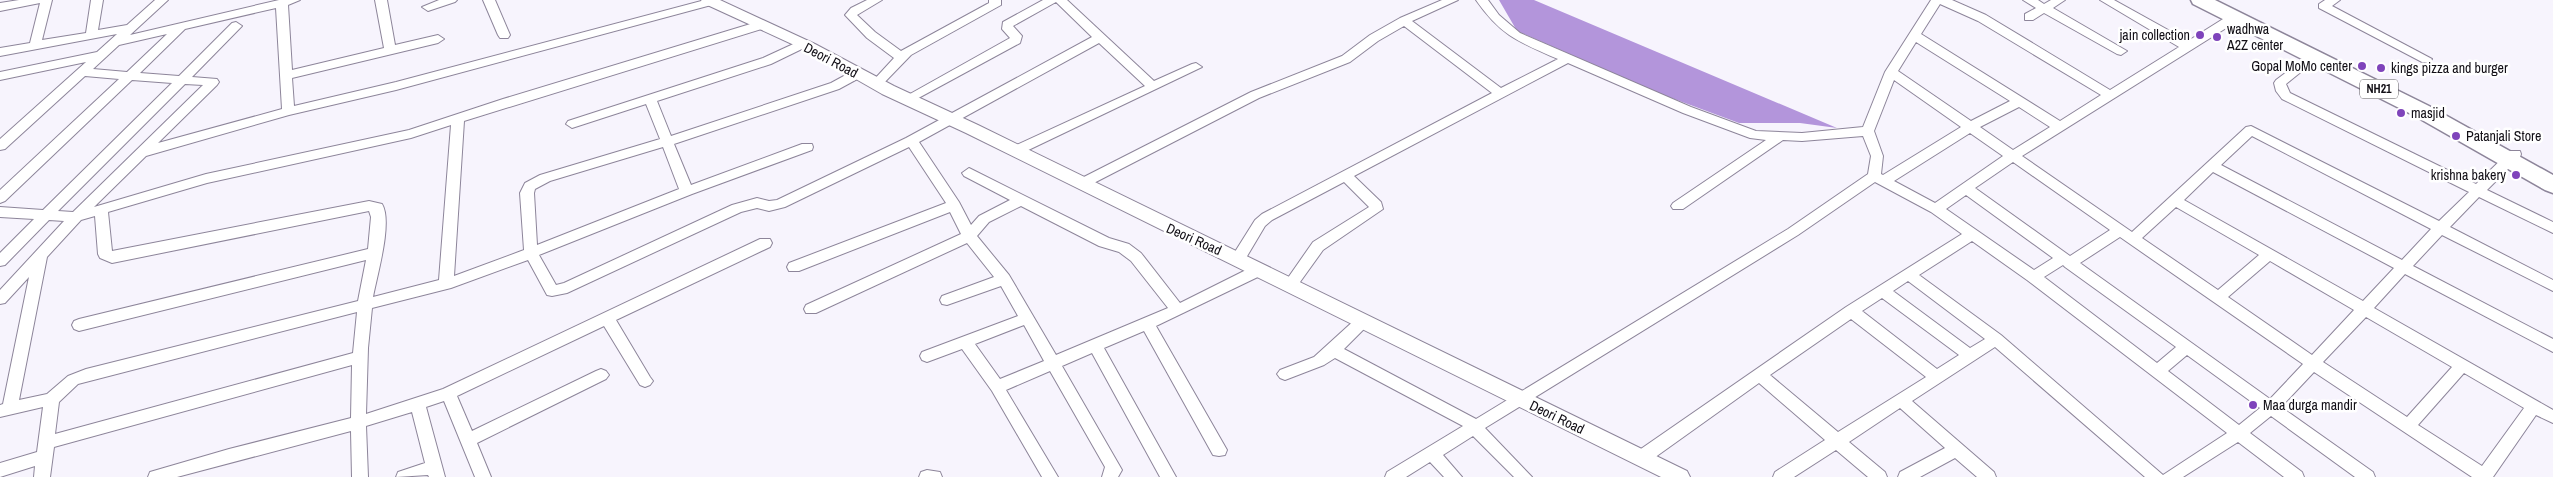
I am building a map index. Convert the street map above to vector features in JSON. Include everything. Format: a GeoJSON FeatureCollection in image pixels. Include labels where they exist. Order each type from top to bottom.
{"type":"FeatureCollection","features":[{"type":"Feature","properties":{"kind":"highway","name":"NH21"},"geometry":{"type":"LineString","coordinates":[[2200,0],[2512,157],[2553,175]]}},
{"type":"Feature","properties":{"kind":"highway","name":"NH21"},"geometry":{"type":"LineString","coordinates":[[2219,0],[2372,76],[2512,157],[2553,185]]}},
{"type":"Feature","properties":{"kind":"street"},"geometry":{"type":"LineString","coordinates":[[0,7],[37,0]]}},
{"type":"Feature","properties":{"kind":"street"},"geometry":{"type":"LineString","coordinates":[[34,46],[46,0]]}},
{"type":"Feature","properties":{"kind":"street"},"geometry":{"type":"LineString","coordinates":[[92,35],[97,0]]}},
{"type":"Feature","properties":{"kind":"street"},"geometry":{"type":"LineString","coordinates":[[0,146],[162,0]]}},
{"type":"Feature","properties":{"kind":"street"},"geometry":{"type":"LineString","coordinates":[[380,0],[390,50]]}},
{"type":"Feature","properties":{"kind":"street"},"geometry":{"type":"LineString","coordinates":[[428,7],[451,0]]}},
{"type":"Feature","properties":{"kind":"street"},"geometry":{"type":"LineString","coordinates":[[490,0],[504,35]]}},
{"type":"Feature","properties":{"kind":"street"},"geometry":{"type":"LineString","coordinates":[[876,0],[855,10],[851,15],[871,35],[902,57]]}},
{"type":"Feature","properties":{"kind":"street"},"geometry":{"type":"LineString","coordinates":[[876,84],[907,52],[995,5],[995,0]]}},
{"type":"Feature","properties":{"kind":"street"},"geometry":{"type":"LineString","coordinates":[[907,99],[1016,40],[1016,36],[1008,29],[1008,25],[1051,0]]}},
{"type":"Feature","properties":{"kind":"street"},"geometry":{"type":"LineString","coordinates":[[1060,0],[1153,87]]}},
{"type":"Feature","properties":{"kind":"street"},"geometry":{"type":"LineString","coordinates":[[1082,184],[1254,95],[1346,59],[1374,38],[1404,21],[1452,0]]}},
{"type":"Feature","properties":{"kind":"street"},"geometry":{"type":"LineString","coordinates":[[1482,0],[1505,28],[1566,59],[1687,110],[1755,135],[1802,136],[1868,131]]}},
{"type":"Feature","properties":{"kind":"street"},"geometry":{"type":"LineString","coordinates":[[1879,178],[1877,156],[1868,131],[1891,72],[1937,0]]}},
{"type":"Feature","properties":{"kind":"street"},"geometry":{"type":"LineString","coordinates":[[1942,0],[1982,18],[2110,95]]}},
{"type":"Feature","properties":{"kind":"street"},"geometry":{"type":"LineString","coordinates":[[2029,0],[2121,51]]}},
{"type":"Feature","properties":{"kind":"street"},"geometry":{"type":"LineString","coordinates":[[2028,18],[2059,0]]}},
{"type":"Feature","properties":{"kind":"street"},"geometry":{"type":"LineString","coordinates":[[2106,0],[2189,47]]}},
{"type":"Feature","properties":{"kind":"street"},"geometry":{"type":"LineString","coordinates":[[2334,0],[2323,6],[2426,59]]}},
{"type":"Feature","properties":{"kind":"street"},"geometry":{"type":"LineString","coordinates":[[113,43],[288,1],[288,111]]}},
{"type":"Feature","properties":{"kind":"street"},"geometry":{"type":"LineString","coordinates":[[140,153],[288,111],[396,86],[710,1]]}},
{"type":"Feature","properties":{"kind":"street","name":"Deori Road"},"geometry":{"type":"LineString","coordinates":[[710,1],[802,44],[876,84],[1238,259],[1641,458],[1660,473],[1680,477]]}},
{"type":"Feature","properties":{"kind":"street"},"geometry":{"type":"LineString","coordinates":[[1936,209],[2011,157],[2235,17]]}},
{"type":"Feature","properties":{"kind":"street"},"geometry":{"type":"LineString","coordinates":[[1404,21],[1500,94]]}},
{"type":"Feature","properties":{"kind":"street"},"geometry":{"type":"LineString","coordinates":[[0,212],[76,217],[251,168],[411,134],[761,25]]}},
{"type":"Feature","properties":{"kind":"street"},"geometry":{"type":"LineString","coordinates":[[0,198],[182,26]]}},
{"type":"Feature","properties":{"kind":"street"},"geometry":{"type":"LineString","coordinates":[[0,261],[236,26]]}},
{"type":"Feature","properties":{"kind":"street"},"geometry":{"type":"LineString","coordinates":[[0,52],[130,28]]}},
{"type":"Feature","properties":{"kind":"street"},"geometry":{"type":"LineString","coordinates":[[1914,36],[2060,127]]}},
{"type":"Feature","properties":{"kind":"street"},"geometry":{"type":"LineString","coordinates":[[857,74],[835,86],[666,142],[545,178],[530,186],[527,193],[531,253],[552,291],[568,288],[737,208],[757,203],[769,206],[780,204],[911,141],[1101,37]]}},
{"type":"Feature","properties":{"kind":"street"},"geometry":{"type":"LineString","coordinates":[[287,75],[438,39]]}},
{"type":"Feature","properties":{"kind":"street"},"geometry":{"type":"LineString","coordinates":[[572,124],[767,61],[802,44]]}},
{"type":"Feature","properties":{"kind":"street"},"geometry":{"type":"LineString","coordinates":[[0,76],[98,56]]}},
{"type":"Feature","properties":{"kind":"street"},"geometry":{"type":"LineString","coordinates":[[2314,56],[2280,83],[2282,91],[2286,96],[2553,228]]}},
{"type":"Feature","properties":{"kind":"street"},"geometry":{"type":"LineString","coordinates":[[1238,259],[1260,223],[1267,217],[1566,59]]}},
{"type":"Feature","properties":{"kind":"street"},"geometry":{"type":"LineString","coordinates":[[1015,150],[1196,67]]}},
{"type":"Feature","properties":{"kind":"street"},"geometry":{"type":"LineString","coordinates":[[0,299],[76,217],[212,82],[80,72]]}},
{"type":"Feature","properties":{"kind":"street"},"geometry":{"type":"LineString","coordinates":[[1891,72],[2011,157],[2121,229],[2314,364],[2485,477],[2534,406]]}},
{"type":"Feature","properties":{"kind":"street"},"geometry":{"type":"LineString","coordinates":[[650,99],[687,191]]}},
{"type":"Feature","properties":{"kind":"street"},"geometry":{"type":"LineString","coordinates":[[1393,477],[1879,178],[2019,102]]}},
{"type":"Feature","properties":{"kind":"street"},"geometry":{"type":"LineString","coordinates":[[446,284],[458,118]]}},
{"type":"Feature","properties":{"kind":"street"},"geometry":{"type":"LineString","coordinates":[[2134,238],[2249,131],[2254,130],[2553,286]]}},
{"type":"Feature","properties":{"kind":"street"},"geometry":{"type":"LineString","coordinates":[[1678,206],[1780,136]]}},
{"type":"Feature","properties":{"kind":"street"},"geometry":{"type":"LineString","coordinates":[[911,141],[954,205],[969,236],[1004,279],[1113,466],[1114,470],[1110,477]]}},
{"type":"Feature","properties":{"kind":"street"},"geometry":{"type":"LineString","coordinates":[[40,257],[5,410],[52,399],[73,380],[86,375],[446,284],[807,147]]}},
{"type":"Feature","properties":{"kind":"street"},"geometry":{"type":"LineString","coordinates":[[2174,476],[2239,433],[2271,408],[2404,269],[2440,228],[2512,157]]}},
{"type":"Feature","properties":{"kind":"street"},"geometry":{"type":"LineString","coordinates":[[2212,166],[2404,269],[2551,341]]}},
{"type":"Feature","properties":{"kind":"street"},"geometry":{"type":"LineString","coordinates":[[969,173],[1104,242],[1128,251],[1136,257],[1178,310]]}},
{"type":"Feature","properties":{"kind":"street"},"geometry":{"type":"LineString","coordinates":[[1290,285],[1318,246],[1376,209],[1376,205],[1345,175]]}},
{"type":"Feature","properties":{"kind":"street"},"geometry":{"type":"LineString","coordinates":[[1879,178],[1936,209],[2034,277],[2296,477]]}},
{"type":"Feature","properties":{"kind":"street"},"geometry":{"type":"LineString","coordinates":[[1966,188],[2367,477]]}},
{"type":"Feature","properties":{"kind":"street"},"geometry":{"type":"LineString","coordinates":[[811,309],[969,236],[984,219],[1021,200]]}},
{"type":"Feature","properties":{"kind":"street"},"geometry":{"type":"LineString","coordinates":[[2174,200],[2462,366],[2553,416]]}},
{"type":"Feature","properties":{"kind":"street"},"geometry":{"type":"LineString","coordinates":[[794,267],[954,205]]}},
{"type":"Feature","properties":{"kind":"street"},"geometry":{"type":"LineString","coordinates":[[101,210],[105,254],[112,258],[375,206],[378,208],[360,356],[357,424],[360,477]]}},
{"type":"Feature","properties":{"kind":"street"},"geometry":{"type":"LineString","coordinates":[[2034,277],[2121,229]]}},
{"type":"Feature","properties":{"kind":"street"},"geometry":{"type":"LineString","coordinates":[[1641,458],[1851,311],[1972,234]]}},
{"type":"Feature","properties":{"kind":"street"},"geometry":{"type":"LineString","coordinates":[[156,477],[181,473],[244,450],[357,424],[448,393],[765,243]]}},
{"type":"Feature","properties":{"kind":"street"},"geometry":{"type":"LineString","coordinates":[[79,325],[374,253]]}},
{"type":"Feature","properties":{"kind":"street"},"geometry":{"type":"LineString","coordinates":[[2219,297],[2269,254]]}},
{"type":"Feature","properties":{"kind":"street"},"geometry":{"type":"LineString","coordinates":[[998,388],[1178,310],[1259,270]]}},
{"type":"Feature","properties":{"kind":"street"},"geometry":{"type":"LineString","coordinates":[[1908,274],[1996,338],[2156,477]]}},
{"type":"Feature","properties":{"kind":"street"},"geometry":{"type":"LineString","coordinates":[[947,300],[1004,279]]}},
{"type":"Feature","properties":{"kind":"street"},"geometry":{"type":"LineString","coordinates":[[1883,291],[1970,356]]}},
{"type":"Feature","properties":{"kind":"street"},"geometry":{"type":"LineString","coordinates":[[1851,311],[1937,377]]}},
{"type":"Feature","properties":{"kind":"street"},"geometry":{"type":"LineString","coordinates":[[607,318],[645,382]]}},
{"type":"Feature","properties":{"kind":"street"},"geometry":{"type":"LineString","coordinates":[[927,356],[1026,318]]}},
{"type":"Feature","properties":{"kind":"street"},"geometry":{"type":"LineString","coordinates":[[1285,374],[1319,361],[1363,321]]}},
{"type":"Feature","properties":{"kind":"street"},"geometry":{"type":"LineString","coordinates":[[1147,323],[1219,450]]}},
{"type":"Feature","properties":{"kind":"street"},"geometry":{"type":"LineString","coordinates":[[1781,477],[1996,338]]}},
{"type":"Feature","properties":{"kind":"street"},"geometry":{"type":"LineString","coordinates":[[965,341],[998,388],[1050,477]]}},
{"type":"Feature","properties":{"kind":"street"},"geometry":{"type":"LineString","coordinates":[[1096,346],[1168,477]]}},
{"type":"Feature","properties":{"kind":"street"},"geometry":{"type":"LineString","coordinates":[[2158,371],[2186,347]]}},
{"type":"Feature","properties":{"kind":"street"},"geometry":{"type":"LineString","coordinates":[[1333,350],[1476,427],[1524,477]]}},
{"type":"Feature","properties":{"kind":"street"},"geometry":{"type":"LineString","coordinates":[[0,470],[45,450],[360,356]]}},
{"type":"Feature","properties":{"kind":"street"},"geometry":{"type":"LineString","coordinates":[[2408,426],[2462,366]]}},
{"type":"Feature","properties":{"kind":"street"},"geometry":{"type":"LineString","coordinates":[[1760,375],[1879,477]]}},
{"type":"Feature","properties":{"kind":"street"},"geometry":{"type":"LineString","coordinates":[[468,440],[601,376]]}},
{"type":"Feature","properties":{"kind":"street"},"geometry":{"type":"LineString","coordinates":[[448,393],[483,477]]}},
{"type":"Feature","properties":{"kind":"street"},"geometry":{"type":"LineString","coordinates":[[42,477],[52,399]]}},
{"type":"Feature","properties":{"kind":"street"},"geometry":{"type":"LineString","coordinates":[[1901,400],[1988,477]]}},
{"type":"Feature","properties":{"kind":"street"},"geometry":{"type":"LineString","coordinates":[[404,477],[436,472],[418,404]]}},
{"type":"Feature","properties":{"kind":"street"},"geometry":{"type":"LineString","coordinates":[[1906,477],[1957,448]]}},
{"type":"Feature","properties":{"kind":"street"},"geometry":{"type":"LineString","coordinates":[[1432,454],[1454,477]]}},
{"type":"Feature","properties":{"kind":"street"},"geometry":{"type":"LineString","coordinates":[[927,477],[934,477]]}},
{"type":"Feature","properties":{"kind":"shaded area"},"geometry":{"type":"Polygon","coordinates":[[[1499,0],[1534,0],[1837,128],[1800,123],[1739,123],[1658,93],[1517,31],[1499,0]]]}},
{"type":"Feature","properties":{"kind":"place","name":"jain collection"},"geometry":{"type":"Point","coordinates":[2200,35]}},
{"type":"Feature","properties":{"kind":"place","name":"wadhwa A2Z center"},"geometry":{"type":"Point","coordinates":[2217,37]}},
{"type":"Feature","properties":{"kind":"place","name":"Gopal MoMo center"},"geometry":{"type":"Point","coordinates":[2362,66]}},
{"type":"Feature","properties":{"kind":"place","name":"kings pizza and burger"},"geometry":{"type":"Point","coordinates":[2381,68]}},
{"type":"Feature","properties":{"kind":"place","name":"masjid"},"geometry":{"type":"Point","coordinates":[2401,113]}},
{"type":"Feature","properties":{"kind":"place","name":"Patanjali Store"},"geometry":{"type":"Point","coordinates":[2456,136]}},
{"type":"Feature","properties":{"kind":"place","name":"krishna bakery"},"geometry":{"type":"Point","coordinates":[2516,175]}},
{"type":"Feature","properties":{"kind":"place","name":"Maa durga mandir"},"geometry":{"type":"Point","coordinates":[2253,405]}}]}
